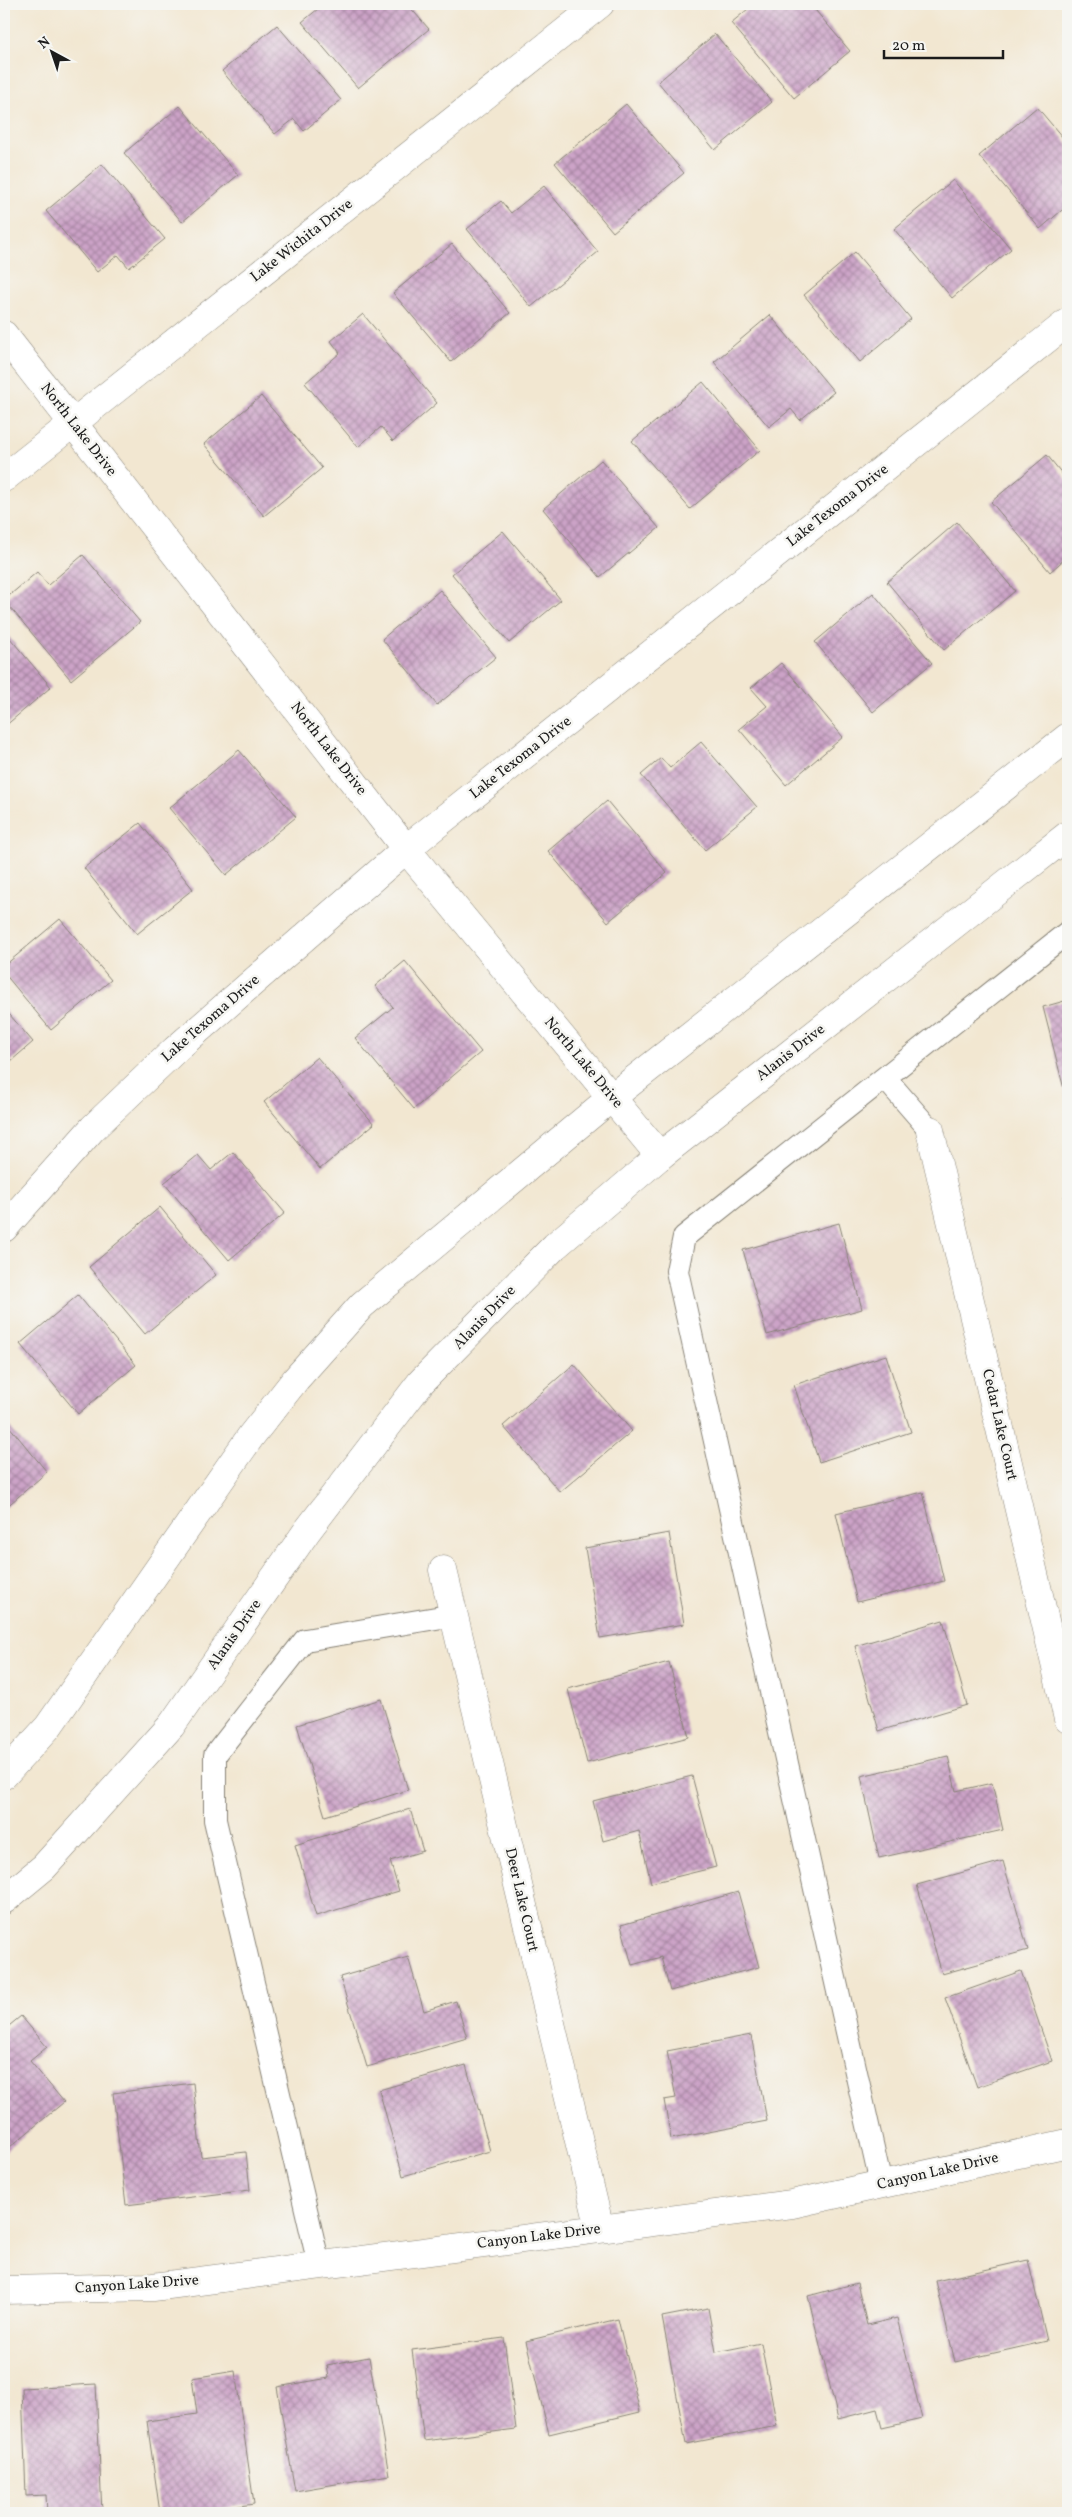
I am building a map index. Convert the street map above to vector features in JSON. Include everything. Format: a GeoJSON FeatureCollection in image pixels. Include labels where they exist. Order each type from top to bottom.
{"type":"FeatureCollection","features":[{"type":"Feature","properties":{"kind":"street","name":"Lake Wichita Drive"},"geometry":{"type":"LineString","coordinates":[[4,478],[600,4]]}},
{"type":"Feature","properties":{"kind":"street","name":"Lake Texoma Drive"},"geometry":{"type":"LineString","coordinates":[[4,1228],[93,1128],[175,1050],[406,849],[1068,322]]}},
{"type":"Feature","properties":{"kind":"street","name":"North Lake Drive"},"geometry":{"type":"LineString","coordinates":[[4,335],[406,849],[660,1156]]}},
{"type":"Feature","properties":{"kind":"street"},"geometry":{"type":"LineString","coordinates":[[4,1775],[48,1727],[252,1436],[296,1379],[362,1305],[611,1098],[1068,737]]}},
{"type":"Feature","properties":{"kind":"street","name":"Alanis Drive"},"geometry":{"type":"LineString","coordinates":[[4,1900],[44,1867],[171,1726],[307,1531],[421,1382],[554,1246],[660,1156],[1068,835]]}},
{"type":"Feature","properties":{"kind":"street","name":"Cedar Lake Court"},"geometry":{"type":"LineString","coordinates":[[930,1130],[1068,1720]]}},
{"type":"Feature","properties":{"kind":"street","name":"Deer Lake Court"},"geometry":{"type":"LineString","coordinates":[[443,1570],[600,2229]]}},
{"type":"Feature","properties":{"kind":"street","name":"Canyon Lake Drive"},"geometry":{"type":"LineString","coordinates":[[4,2290],[153,2287],[792,2204],[1068,2143]]}},
{"type":"Feature","properties":{"kind":"lane"},"geometry":{"type":"LineString","coordinates":[[881,2184],[676,1271],[684,1237],[1068,932]]}},
{"type":"Feature","properties":{"kind":"lane"},"geometry":{"type":"LineString","coordinates":[[885,1078],[930,1130]]}},
{"type":"Feature","properties":{"kind":"lane"},"geometry":{"type":"LineString","coordinates":[[320,2265],[215,1820],[215,1755],[306,1640],[454,1615]]}},
{"type":"Feature","properties":{"kind":"building"},"geometry":{"type":"Polygon","coordinates":[[[324,4],[407,4],[429,29],[358,88],[302,22],[324,4]]]}},
{"type":"Feature","properties":{"kind":"building"},"geometry":{"type":"Polygon","coordinates":[[[754,4],[777,6],[810,4],[850,51],[794,98],[731,23],[754,4]]]}},
{"type":"Feature","properties":{"kind":"building"},"geometry":{"type":"Polygon","coordinates":[[[277,25],[341,100],[304,131],[294,119],[275,134],[222,71],[277,25]]]}},
{"type":"Feature","properties":{"kind":"building"},"geometry":{"type":"Polygon","coordinates":[[[715,34],[772,102],[715,150],[658,82],[715,34]]]}},
{"type":"Feature","properties":{"kind":"building"},"geometry":{"type":"Polygon","coordinates":[[[626,104],[684,173],[613,232],[555,163],[626,104]]]}},
{"type":"Feature","properties":{"kind":"building"},"geometry":{"type":"Polygon","coordinates":[[[180,106],[238,175],[182,222],[124,153],[180,106]]]}},
{"type":"Feature","properties":{"kind":"building"},"geometry":{"type":"Polygon","coordinates":[[[1037,107],[1068,144],[1068,205],[1040,229],[979,156],[1037,107]]]}},
{"type":"Feature","properties":{"kind":"building"},"geometry":{"type":"Polygon","coordinates":[[[102,164],[165,239],[129,268],[118,255],[97,272],[46,211],[102,164]]]}},
{"type":"Feature","properties":{"kind":"building"},"geometry":{"type":"Polygon","coordinates":[[[953,180],[1011,249],[952,298],[894,229],[953,180]]]}},
{"type":"Feature","properties":{"kind":"building"},"geometry":{"type":"Polygon","coordinates":[[[544,186],[598,252],[531,307],[467,229],[501,201],[511,213],[544,186]]]}},
{"type":"Feature","properties":{"kind":"building"},"geometry":{"type":"Polygon","coordinates":[[[452,244],[510,313],[451,362],[393,293],[452,244]]]}},
{"type":"Feature","properties":{"kind":"building"},"geometry":{"type":"Polygon","coordinates":[[[855,252],[911,319],[860,362],[804,295],[855,252]]]}},
{"type":"Feature","properties":{"kind":"building"},"geometry":{"type":"Polygon","coordinates":[[[363,314],[437,403],[393,441],[381,427],[358,447],[305,383],[340,353],[331,341],[363,314]]]}},
{"type":"Feature","properties":{"kind":"building"},"geometry":{"type":"Polygon","coordinates":[[[770,315],[834,392],[800,420],[791,409],[769,427],[714,362],[770,315]]]}},
{"type":"Feature","properties":{"kind":"building"},"geometry":{"type":"Polygon","coordinates":[[[703,382],[760,450],[690,509],[632,441],[703,382]]]}},
{"type":"Feature","properties":{"kind":"building"},"geometry":{"type":"Polygon","coordinates":[[[261,396],[322,468],[264,516],[204,444],[261,396]]]}},
{"type":"Feature","properties":{"kind":"building"},"geometry":{"type":"Polygon","coordinates":[[[1047,455],[1068,481],[1068,556],[1050,572],[991,502],[1047,455]]]}},
{"type":"Feature","properties":{"kind":"building"},"geometry":{"type":"Polygon","coordinates":[[[601,460],[659,528],[600,577],[543,509],[601,460]]]}},
{"type":"Feature","properties":{"kind":"building"},"geometry":{"type":"Polygon","coordinates":[[[957,522],[1015,591],[944,650],[887,582],[957,522]]]}},
{"type":"Feature","properties":{"kind":"building"},"geometry":{"type":"Polygon","coordinates":[[[503,531],[561,600],[509,643],[452,574],[503,531]]]}},
{"type":"Feature","properties":{"kind":"building"},"geometry":{"type":"Polygon","coordinates":[[[83,555],[140,622],[71,680],[4,600],[37,572],[48,585],[83,555]]]}},
{"type":"Feature","properties":{"kind":"building"},"geometry":{"type":"Polygon","coordinates":[[[440,590],[496,657],[437,705],[382,639],[440,590]]]}},
{"type":"Feature","properties":{"kind":"building"},"geometry":{"type":"Polygon","coordinates":[[[873,593],[932,663],[873,712],[815,642],[873,593]]]}},
{"type":"Feature","properties":{"kind":"building"},"geometry":{"type":"Polygon","coordinates":[[[4,631],[51,687],[4,727],[4,631]]]}},
{"type":"Feature","properties":{"kind":"building"},"geometry":{"type":"Polygon","coordinates":[[[781,663],[843,737],[786,785],[739,729],[767,706],[751,688],[781,663]]]}},
{"type":"Feature","properties":{"kind":"building"},"geometry":{"type":"Polygon","coordinates":[[[701,742],[757,807],[705,850],[641,775],[661,758],[670,768],[701,742]]]}},
{"type":"Feature","properties":{"kind":"building"},"geometry":{"type":"Polygon","coordinates":[[[239,750],[296,817],[226,875],[169,808],[239,750]]]}},
{"type":"Feature","properties":{"kind":"building"},"geometry":{"type":"Polygon","coordinates":[[[607,801],[667,873],[608,922],[548,851],[607,801]]]}},
{"type":"Feature","properties":{"kind":"building"},"geometry":{"type":"Polygon","coordinates":[[[140,823],[193,889],[137,934],[84,868],[140,823]]]}},
{"type":"Feature","properties":{"kind":"building"},"geometry":{"type":"Polygon","coordinates":[[[60,919],[111,980],[51,1030],[4,973],[4,966],[60,919]]]}},
{"type":"Feature","properties":{"kind":"building"},"geometry":{"type":"Polygon","coordinates":[[[405,961],[481,1052],[414,1109],[355,1038],[393,1007],[375,986],[405,961]]]}},
{"type":"Feature","properties":{"kind":"building"},"geometry":{"type":"Polygon","coordinates":[[[1068,1000],[1068,1096],[1066,1097],[1043,1007],[1068,1000]]]}},
{"type":"Feature","properties":{"kind":"building"},"geometry":{"type":"Polygon","coordinates":[[[4,1008],[33,1042],[4,1067],[4,1008]]]}},
{"type":"Feature","properties":{"kind":"building"},"geometry":{"type":"Polygon","coordinates":[[[317,1057],[374,1124],[320,1169],[264,1102],[317,1057]]]}},
{"type":"Feature","properties":{"kind":"building"},"geometry":{"type":"Polygon","coordinates":[[[233,1152],[285,1213],[229,1260],[164,1183],[198,1155],[211,1170],[233,1152]]]}},
{"type":"Feature","properties":{"kind":"building"},"geometry":{"type":"Polygon","coordinates":[[[1068,1194],[1068,1210],[1064,1196],[1068,1194]]]}},
{"type":"Feature","properties":{"kind":"building"},"geometry":{"type":"Polygon","coordinates":[[[160,1207],[216,1275],[145,1334],[89,1267],[160,1207]]]}},
{"type":"Feature","properties":{"kind":"building"},"geometry":{"type":"Polygon","coordinates":[[[839,1223],[862,1309],[767,1335],[743,1250],[839,1223]]]}},
{"type":"Feature","properties":{"kind":"building"},"geometry":{"type":"Polygon","coordinates":[[[78,1295],[136,1365],[78,1414],[20,1344],[78,1295]]]}},
{"type":"Feature","properties":{"kind":"building"},"geometry":{"type":"Polygon","coordinates":[[[886,1355],[911,1432],[819,1462],[794,1385],[886,1355]]]}},
{"type":"Feature","properties":{"kind":"building"},"geometry":{"type":"Polygon","coordinates":[[[574,1364],[632,1431],[560,1492],[503,1426],[574,1364]]]}},
{"type":"Feature","properties":{"kind":"building"},"geometry":{"type":"Polygon","coordinates":[[[4,1420],[47,1472],[4,1509],[4,1420]]]}},
{"type":"Feature","properties":{"kind":"building"},"geometry":{"type":"Polygon","coordinates":[[[923,1492],[944,1581],[857,1602],[836,1513],[923,1492]]]}},
{"type":"Feature","properties":{"kind":"building"},"geometry":{"type":"Polygon","coordinates":[[[669,1533],[684,1624],[600,1638],[585,1548],[669,1533]]]}},
{"type":"Feature","properties":{"kind":"building"},"geometry":{"type":"Polygon","coordinates":[[[943,1620],[967,1705],[879,1731],[855,1646],[943,1620]]]}},
{"type":"Feature","properties":{"kind":"building"},"geometry":{"type":"Polygon","coordinates":[[[669,1662],[689,1737],[587,1763],[568,1689],[669,1662]]]}},
{"type":"Feature","properties":{"kind":"building"},"geometry":{"type":"Polygon","coordinates":[[[381,1699],[408,1790],[325,1816],[297,1725],[381,1699]]]}},
{"type":"Feature","properties":{"kind":"building"},"geometry":{"type":"Polygon","coordinates":[[[948,1756],[956,1791],[992,1783],[1003,1830],[879,1858],[861,1776],[948,1756]]]}},
{"type":"Feature","properties":{"kind":"building"},"geometry":{"type":"Polygon","coordinates":[[[692,1776],[716,1867],[651,1883],[639,1831],[603,1841],[593,1801],[692,1776]]]}},
{"type":"Feature","properties":{"kind":"building"},"geometry":{"type":"Polygon","coordinates":[[[410,1809],[423,1851],[390,1861],[399,1891],[316,1916],[295,1845],[410,1809]]]}},
{"type":"Feature","properties":{"kind":"building"},"geometry":{"type":"Polygon","coordinates":[[[1003,1861],[1028,1950],[942,1974],[917,1885],[1003,1861]]]}},
{"type":"Feature","properties":{"kind":"building"},"geometry":{"type":"Polygon","coordinates":[[[738,1892],[759,1967],[670,1991],[661,1957],[632,1965],[621,1925],[738,1892]]]}},
{"type":"Feature","properties":{"kind":"building"},"geometry":{"type":"Polygon","coordinates":[[[408,1957],[424,2011],[456,2001],[467,2038],[367,2067],[340,1977],[408,1957]]]}},
{"type":"Feature","properties":{"kind":"building"},"geometry":{"type":"Polygon","coordinates":[[[1021,1971],[1052,2061],[977,2087],[945,1998],[1021,1971]]]}},
{"type":"Feature","properties":{"kind":"building"},"geometry":{"type":"Polygon","coordinates":[[[21,2016],[47,2047],[30,2061],[64,2102],[4,2152],[4,2030],[21,2016]]]}},
{"type":"Feature","properties":{"kind":"building"},"geometry":{"type":"Polygon","coordinates":[[[751,2035],[767,2121],[671,2139],[664,2100],[676,2098],[667,2051],[751,2035]]]}},
{"type":"Feature","properties":{"kind":"building"},"geometry":{"type":"Polygon","coordinates":[[[466,2065],[490,2151],[403,2176],[379,2090],[466,2065]]]}},
{"type":"Feature","properties":{"kind":"building"},"geometry":{"type":"Polygon","coordinates":[[[193,2083],[201,2157],[246,2152],[250,2190],[126,2205],[113,2093],[193,2083]]]}},
{"type":"Feature","properties":{"kind":"building"},"geometry":{"type":"Polygon","coordinates":[[[1028,2260],[1047,2341],[955,2362],[936,2281],[1028,2260]]]}},
{"type":"Feature","properties":{"kind":"building"},"geometry":{"type":"Polygon","coordinates":[[[857,2283],[867,2325],[897,2318],[922,2419],[882,2428],[877,2409],[838,2419],[808,2296],[857,2283]]]}},
{"type":"Feature","properties":{"kind":"building"},"geometry":{"type":"Polygon","coordinates":[[[708,2308],[716,2352],[761,2343],[777,2426],[686,2444],[662,2317],[708,2308]]]}},
{"type":"Feature","properties":{"kind":"building"},"geometry":{"type":"Polygon","coordinates":[[[618,2319],[640,2412],[549,2434],[526,2341],[618,2319]]]}},
{"type":"Feature","properties":{"kind":"building"},"geometry":{"type":"Polygon","coordinates":[[[504,2338],[516,2429],[424,2441],[412,2350],[504,2338]]]}},
{"type":"Feature","properties":{"kind":"building"},"geometry":{"type":"Polygon","coordinates":[[[369,2357],[389,2475],[295,2491],[277,2387],[329,2378],[327,2365],[369,2357]]]}},
{"type":"Feature","properties":{"kind":"building"},"geometry":{"type":"Polygon","coordinates":[[[235,2371],[254,2504],[189,2513],[160,2513],[147,2421],[197,2414],[192,2378],[235,2371]]]}},
{"type":"Feature","properties":{"kind":"building"},"geometry":{"type":"Polygon","coordinates":[[[96,2384],[102,2513],[47,2513],[46,2495],[26,2496],[22,2388],[96,2384]]]}}]}
